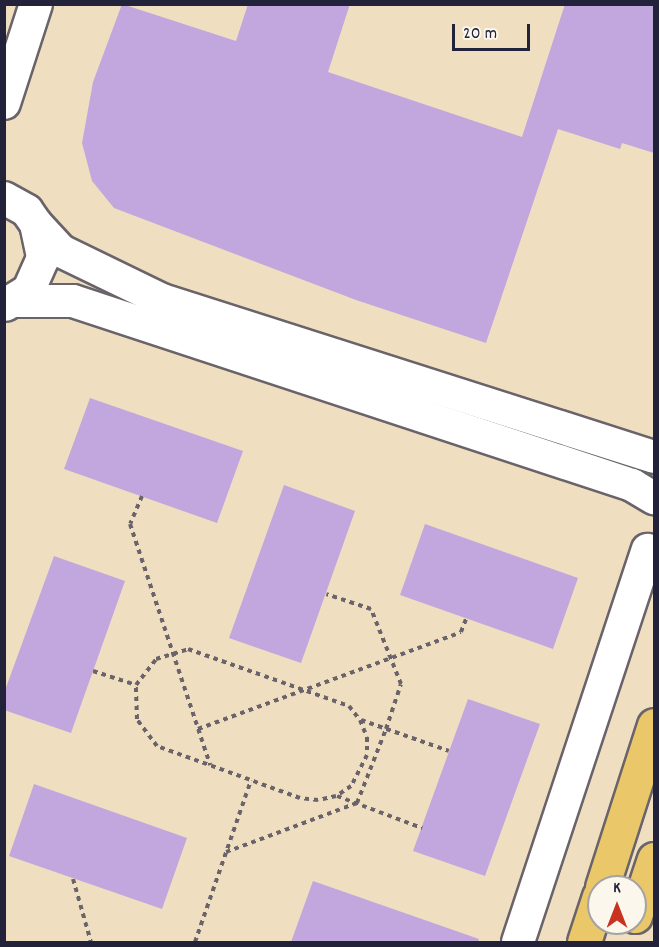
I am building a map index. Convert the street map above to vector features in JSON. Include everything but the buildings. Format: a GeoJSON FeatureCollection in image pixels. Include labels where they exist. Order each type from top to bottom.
{"type":"FeatureCollection","features":[{"type":"Feature","properties":{"kind":"main road"},"geometry":{"type":"LineString","coordinates":[[606,875],[654,725]]}},
{"type":"Feature","properties":{"kind":"main road"},"geometry":{"type":"LineString","coordinates":[[647,880],[654,859]]}},
{"type":"Feature","properties":{"kind":"street"},"geometry":{"type":"LineString","coordinates":[[4,103],[36,4]]}},
{"type":"Feature","properties":{"kind":"street"},"geometry":{"type":"LineString","coordinates":[[4,177],[23,211],[43,258],[29,290],[10,303]]}},
{"type":"Feature","properties":{"kind":"street"},"geometry":{"type":"LineString","coordinates":[[23,211],[68,255],[162,300],[654,457]]}},
{"type":"Feature","properties":{"kind":"street"},"geometry":{"type":"LineString","coordinates":[[10,303],[74,301],[620,482],[654,498]]}},
{"type":"Feature","properties":{"kind":"street"},"geometry":{"type":"LineString","coordinates":[[518,942],[648,550]]}},
{"type":"Feature","properties":{"kind":"path"},"geometry":{"type":"LineString","coordinates":[[142,496],[130,524],[210,765]]}},
{"type":"Feature","properties":{"kind":"path"},"geometry":{"type":"LineString","coordinates":[[226,852],[357,803],[386,729],[401,684],[371,609],[326,594]]}},
{"type":"Feature","properties":{"kind":"path"},"geometry":{"type":"LineString","coordinates":[[198,729],[461,632],[466,619]]}},
{"type":"Feature","properties":{"kind":"path"},"geometry":{"type":"LineString","coordinates":[[336,796],[351,786],[364,763],[367,737],[360,720],[349,706],[188,649],[172,651],[144,670],[136,685],[134,703],[145,734],[157,746],[300,798],[336,796],[422,828]]}},
{"type":"Feature","properties":{"kind":"path"},"geometry":{"type":"LineString","coordinates":[[93,671],[136,685]]}},
{"type":"Feature","properties":{"kind":"path"},"geometry":{"type":"LineString","coordinates":[[360,720],[449,752]]}},
{"type":"Feature","properties":{"kind":"path"},"geometry":{"type":"LineString","coordinates":[[195,942],[251,780]]}},
{"type":"Feature","properties":{"kind":"path"},"geometry":{"type":"LineString","coordinates":[[73,879],[91,942]]}}]}
